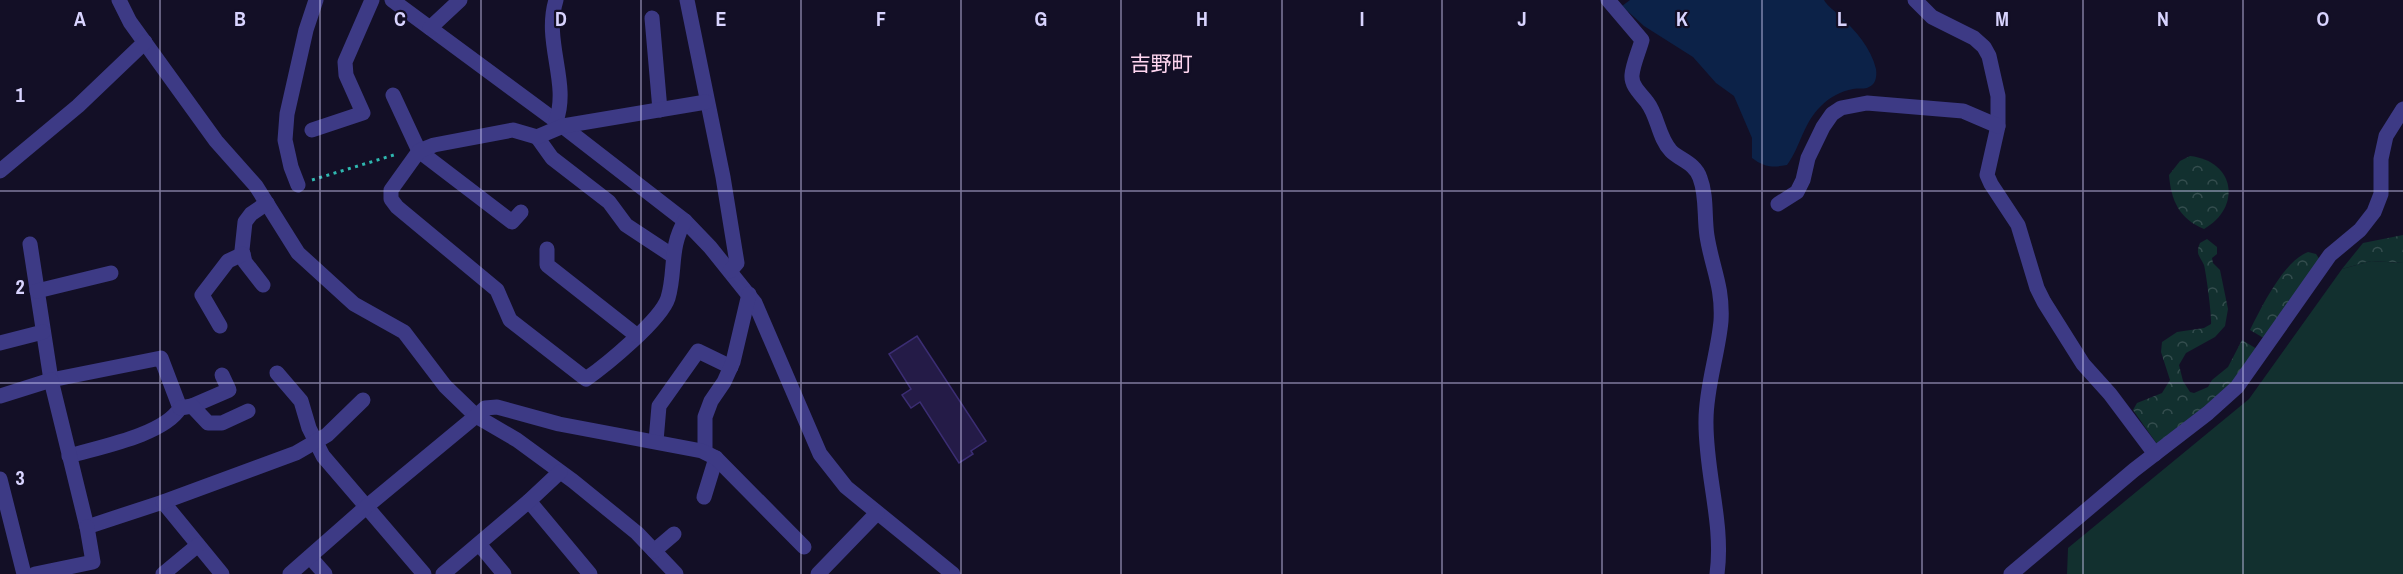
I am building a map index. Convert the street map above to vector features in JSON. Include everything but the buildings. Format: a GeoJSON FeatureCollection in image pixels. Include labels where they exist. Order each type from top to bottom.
{"type":"FeatureCollection","features":[{"type":"Feature","properties":{"kind":"street"},"geometry":{"type":"LineString","coordinates":[[118,0],[130,22],[216,141],[256,186],[298,253],[354,304],[404,332],[445,386],[476,416],[517,440],[560,471],[638,533],[676,574]]}},
{"type":"Feature","properties":{"kind":"street"},"geometry":{"type":"LineString","coordinates":[[298,185],[285,140],[287,114],[306,30],[316,0]]}},
{"type":"Feature","properties":{"kind":"street"},"geometry":{"type":"LineString","coordinates":[[312,130],[363,113],[346,75],[345,62],[372,0]]}},
{"type":"Feature","properties":{"kind":"street"},"geometry":{"type":"LineString","coordinates":[[392,0],[685,221],[755,303],[820,454],[846,487],[953,574]]}},
{"type":"Feature","properties":{"kind":"street"},"geometry":{"type":"LineString","coordinates":[[430,28],[460,0]]}},
{"type":"Feature","properties":{"kind":"street"},"geometry":{"type":"LineString","coordinates":[[556,0],[551,16],[551,36],[560,90],[559,124]]}},
{"type":"Feature","properties":{"kind":"street"},"geometry":{"type":"LineString","coordinates":[[687,0],[723,177],[737,263],[730,271]]}},
{"type":"Feature","properties":{"kind":"street"},"geometry":{"type":"LineString","coordinates":[[1608,0],[1642,40],[1632,77],[1636,90],[1649,104],[1665,145],[1675,155],[1689,162],[1700,175],[1704,195],[1707,237],[1721,290],[1721,321],[1706,418],[1708,472],[1719,558],[1717,574]]}},
{"type":"Feature","properties":{"kind":"street"},"geometry":{"type":"LineString","coordinates":[[1915,0],[1932,17],[1974,38],[1984,47],[1989,56],[1998,96],[1998,126],[1987,175],[2018,225],[2037,288],[2084,364],[2110,394],[2154,454]]}},
{"type":"Feature","properties":{"kind":"street"},"geometry":{"type":"LineString","coordinates":[[652,18],[660,110]]}},
{"type":"Feature","properties":{"kind":"street"},"geometry":{"type":"LineString","coordinates":[[0,171],[78,106],[145,42]]}},
{"type":"Feature","properties":{"kind":"street"},"geometry":{"type":"LineString","coordinates":[[393,95],[419,151],[512,222],[521,212]]}},
{"type":"Feature","properties":{"kind":"street"},"geometry":{"type":"LineString","coordinates":[[537,137],[559,124],[706,102]]}},
{"type":"Feature","properties":{"kind":"street"},"geometry":{"type":"LineString","coordinates":[[1778,204],[1797,192],[1803,180],[1808,158],[1823,127],[1832,114],[1840,108],[1867,103],[1963,111],[1998,126]]}},
{"type":"Feature","properties":{"kind":"street"},"geometry":{"type":"LineString","coordinates":[[2021,570],[2154,454],[2208,413],[2237,387],[2330,255],[2360,230],[2374,212],[2381,194],[2381,159],[2386,136],[2403,109]]}},
{"type":"Feature","properties":{"kind":"street"},"geometry":{"type":"LineString","coordinates":[[673,256],[626,225],[609,202],[552,158],[537,137],[513,130],[434,145],[419,151],[391,189],[391,199],[397,207],[497,290],[510,320],[586,379],[614,358],[646,328],[668,299],[676,235],[685,221]]}},
{"type":"Feature","properties":{"kind":"street"},"geometry":{"type":"LineString","coordinates":[[263,285],[245,262],[243,254],[245,222],[251,214],[267,203]]}},
{"type":"Feature","properties":{"kind":"street"},"geometry":{"type":"LineString","coordinates":[[30,244],[51,380],[87,527],[93,562],[35,574]]}},
{"type":"Feature","properties":{"kind":"street"},"geometry":{"type":"LineString","coordinates":[[547,249],[547,265],[636,335]]}},
{"type":"Feature","properties":{"kind":"street"},"geometry":{"type":"LineString","coordinates":[[220,326],[202,295],[228,261],[243,254]]}},
{"type":"Feature","properties":{"kind":"street"},"geometry":{"type":"LineString","coordinates":[[37,291],[111,273]]}},
{"type":"Feature","properties":{"kind":"street"},"geometry":{"type":"LineString","coordinates":[[704,497],[710,455],[705,417],[711,401],[731,367],[741,334],[748,294]]}},
{"type":"Feature","properties":{"kind":"street"},"geometry":{"type":"LineString","coordinates":[[0,343],[43,332]]}},
{"type":"Feature","properties":{"kind":"street"},"geometry":{"type":"LineString","coordinates":[[656,441],[659,406],[698,351],[731,367]]}},
{"type":"Feature","properties":{"kind":"street"},"geometry":{"type":"LineString","coordinates":[[0,396],[51,380],[160,358],[186,407],[208,423],[222,423],[248,411]]}},
{"type":"Feature","properties":{"kind":"street"},"geometry":{"type":"LineString","coordinates":[[277,373],[301,401],[309,428],[323,456],[424,574]]}},
{"type":"Feature","properties":{"kind":"street"},"geometry":{"type":"LineString","coordinates":[[69,456],[153,430],[186,407],[229,390],[222,375]]}},
{"type":"Feature","properties":{"kind":"street"},"geometry":{"type":"LineString","coordinates":[[87,527],[296,453],[316,443],[363,400]]}},
{"type":"Feature","properties":{"kind":"street"},"geometry":{"type":"LineString","coordinates":[[290,574],[485,408],[497,406],[560,424],[656,441],[710,455],[804,547]]}},
{"type":"Feature","properties":{"kind":"street"},"geometry":{"type":"LineString","coordinates":[[443,574],[529,501],[560,471]]}},
{"type":"Feature","properties":{"kind":"street"},"geometry":{"type":"LineString","coordinates":[[0,479],[24,574]]}},
{"type":"Feature","properties":{"kind":"street"},"geometry":{"type":"LineString","coordinates":[[529,501],[590,574]]}},
{"type":"Feature","properties":{"kind":"street"},"geometry":{"type":"LineString","coordinates":[[163,502],[222,574]]}},
{"type":"Feature","properties":{"kind":"street"},"geometry":{"type":"LineString","coordinates":[[818,574],[877,513]]}},
{"type":"Feature","properties":{"kind":"street"},"geometry":{"type":"LineString","coordinates":[[654,551],[674,534]]}},
{"type":"Feature","properties":{"kind":"street"},"geometry":{"type":"LineString","coordinates":[[479,544],[504,574]]}},
{"type":"Feature","properties":{"kind":"street"},"geometry":{"type":"LineString","coordinates":[[163,574],[198,545]]}},
{"type":"Feature","properties":{"kind":"street"},"geometry":{"type":"LineString","coordinates":[[310,557],[325,574]]}},
{"type":"Feature","properties":{"kind":"path"},"geometry":{"type":"LineString","coordinates":[[298,185],[413,149],[419,151]]}},
{"type":"Feature","properties":{"kind":"green space"},"geometry":{"type":"Polygon","coordinates":[[[2190,156],[2217,166],[2228,186],[2228,198],[2224,209],[2216,220],[2204,229],[2182,214],[2174,200],[2170,184],[2169,175],[2180,161],[2190,156]]]}},
{"type":"Feature","properties":{"kind":"green space"},"geometry":{"type":"Polygon","coordinates":[[[2403,235],[2403,263],[2371,261],[2342,269],[2363,243],[2403,235]]]}},
{"type":"Feature","properties":{"kind":"green space"},"geometry":{"type":"Polygon","coordinates":[[[2207,239],[2217,247],[2217,254],[2212,258],[2213,263],[2220,270],[2228,309],[2225,326],[2215,337],[2186,353],[2179,365],[2183,381],[2190,392],[2194,393],[2208,387],[2212,380],[2228,367],[2242,340],[2257,349],[2234,385],[2157,444],[2133,410],[2137,403],[2162,393],[2170,380],[2161,352],[2162,342],[2177,332],[2204,328],[2211,324],[2205,269],[2198,252],[2200,243],[2207,239]]]}},
{"type":"Feature","properties":{"kind":"green space"},"geometry":{"type":"Polygon","coordinates":[[[2308,252],[2316,254],[2320,260],[2267,340],[2250,330],[2282,274],[2299,257],[2308,252]]]}},
{"type":"Feature","properties":{"kind":"green space"},"geometry":{"type":"Polygon","coordinates":[[[2371,261],[2403,263],[2403,574],[2067,574],[2068,548],[2249,399],[2342,269],[2371,261]]]}},
{"type":"Feature","properties":{"kind":"water"},"geometry":{"type":"Polygon","coordinates":[[[1630,0],[1824,0],[1867,47],[1876,69],[1875,80],[1867,88],[1840,93],[1821,106],[1810,120],[1787,165],[1764,165],[1752,158],[1752,138],[1734,96],[1716,83],[1693,57],[1644,26],[1622,6],[1630,0]]]}},
{"type":"Feature","properties":{"kind":"district","name":"吉野町"},"geometry":{"type":"Point","coordinates":[1161,64]}}]}
